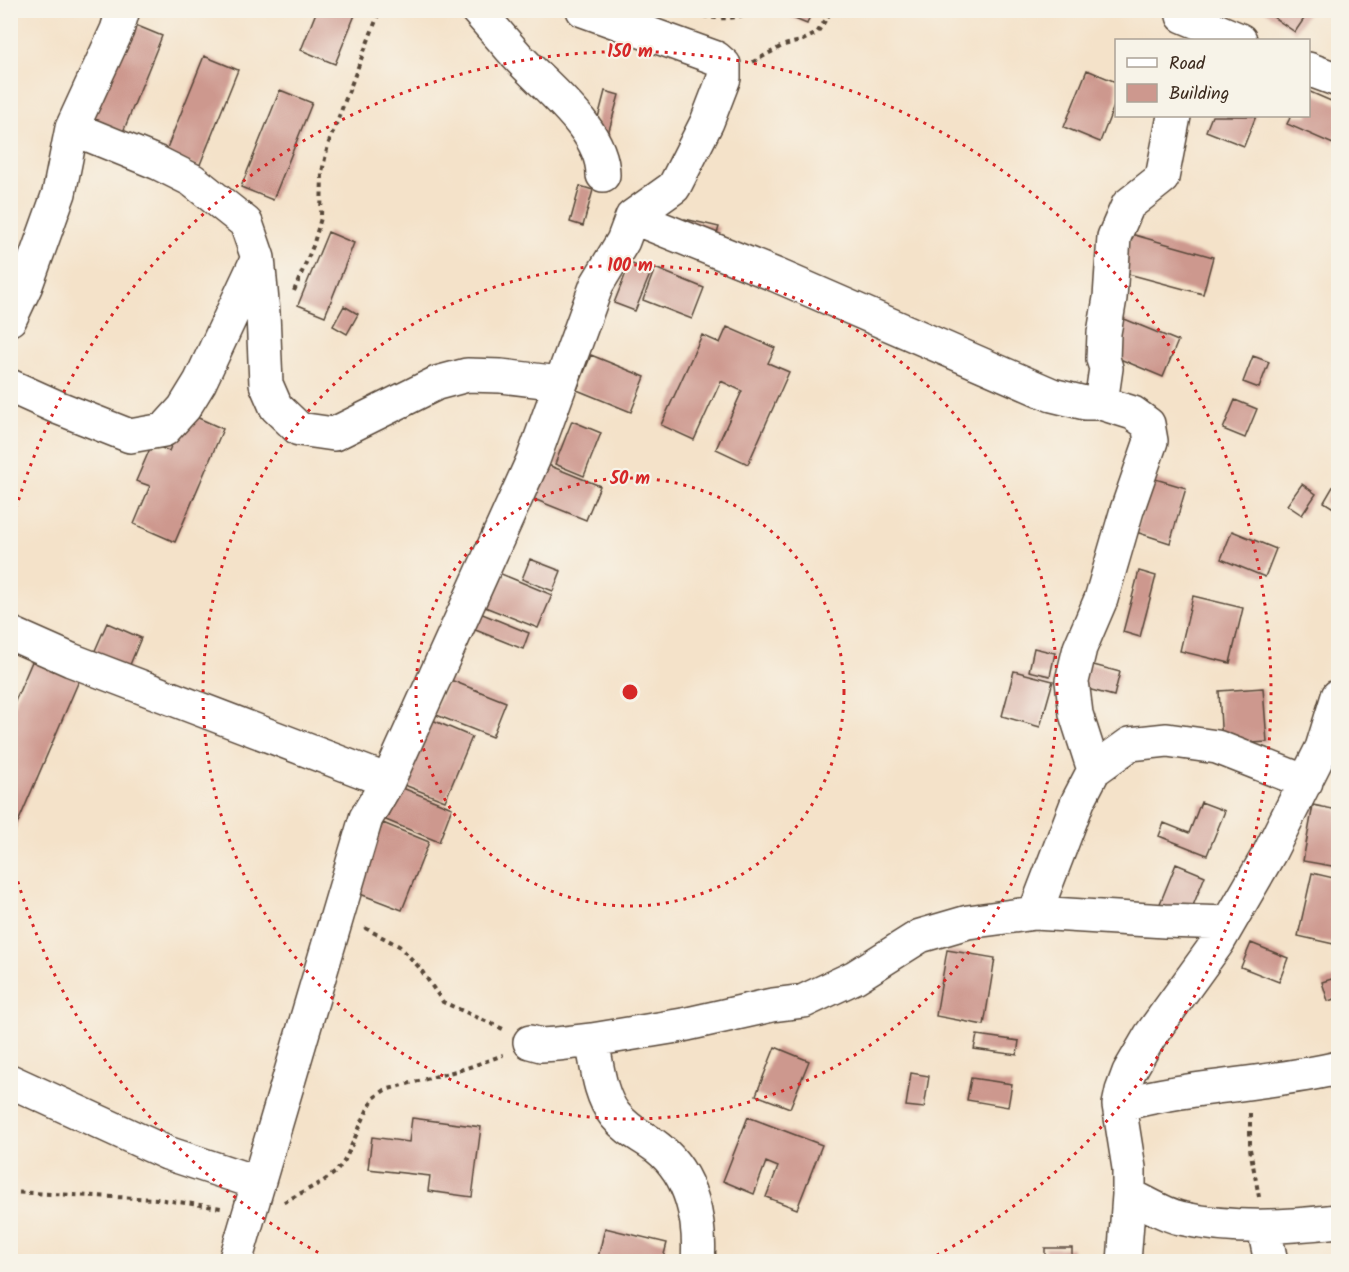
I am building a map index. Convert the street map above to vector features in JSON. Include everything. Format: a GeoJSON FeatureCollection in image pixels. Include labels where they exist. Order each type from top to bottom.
{"type":"FeatureCollection","features":[{"type":"Feature","properties":{"kind":"street"},"geometry":{"type":"LineString","coordinates":[[10,320],[26,285],[59,193],[72,128],[117,30],[123,10]]}},
{"type":"Feature","properties":{"kind":"street"},"geometry":{"type":"LineString","coordinates":[[477,10],[519,58],[562,100],[582,126],[599,151],[603,164],[603,175]]}},
{"type":"Feature","properties":{"kind":"street"},"geometry":{"type":"LineString","coordinates":[[235,1262],[366,818],[388,781],[532,460],[597,284],[623,241],[632,217],[674,187],[707,122],[724,78],[724,65],[716,57],[583,10]]}},
{"type":"Feature","properties":{"kind":"street"},"geometry":{"type":"LineString","coordinates":[[1184,22],[1237,39]]}},
{"type":"Feature","properties":{"kind":"street"},"geometry":{"type":"LineString","coordinates":[[1310,70],[1338,80]]}},
{"type":"Feature","properties":{"kind":"street"},"geometry":{"type":"LineString","coordinates":[[1101,403],[1106,368],[1103,359],[1104,333],[1110,298],[1114,237],[1128,205],[1162,178],[1174,117]]}},
{"type":"Feature","properties":{"kind":"street"},"geometry":{"type":"LineString","coordinates":[[72,128],[158,163],[192,180],[246,223],[258,258],[266,384],[276,407],[299,429],[334,434],[437,383],[467,375],[501,376],[560,383]]}},
{"type":"Feature","properties":{"kind":"street"},"geometry":{"type":"LineString","coordinates":[[632,217],[787,280],[911,336],[1052,395],[1085,403],[1101,403],[1133,413],[1148,424],[1151,441],[1127,510],[1101,599],[1080,648],[1072,681],[1076,714],[1094,770]]}},
{"type":"Feature","properties":{"kind":"street"},"geometry":{"type":"LineString","coordinates":[[10,386],[130,436],[164,430],[184,408],[200,382],[258,258]]}},
{"type":"Feature","properties":{"kind":"street"},"geometry":{"type":"LineString","coordinates":[[10,633],[71,660],[388,781]]}},
{"type":"Feature","properties":{"kind":"street"},"geometry":{"type":"LineString","coordinates":[[1124,1262],[1129,1168],[1119,1106],[1129,1072],[1150,1036],[1192,980],[1229,923],[1270,852],[1322,748],[1338,696]]}},
{"type":"Feature","properties":{"kind":"street"},"geometry":{"type":"LineString","coordinates":[[1035,913],[1078,801],[1094,770],[1130,744],[1167,740],[1217,747],[1306,782]]}},
{"type":"Feature","properties":{"kind":"street"},"geometry":{"type":"LineString","coordinates":[[530,1042],[541,1045],[592,1040],[772,1005],[804,1001],[855,977],[920,936],[968,922],[1035,913],[1229,923]]}},
{"type":"Feature","properties":{"kind":"street"},"geometry":{"type":"LineString","coordinates":[[592,1040],[603,1091],[613,1113],[632,1132],[659,1148],[683,1176],[694,1205],[699,1243],[698,1262]]}},
{"type":"Feature","properties":{"kind":"street"},"geometry":{"type":"LineString","coordinates":[[1119,1106],[1152,1096],[1257,1083],[1338,1068]]}},
{"type":"Feature","properties":{"kind":"street"},"geometry":{"type":"LineString","coordinates":[[10,1081],[167,1153],[253,1198]]}},
{"type":"Feature","properties":{"kind":"street"},"geometry":{"type":"LineString","coordinates":[[1129,1195],[1178,1218],[1264,1228],[1338,1221]]}},
{"type":"Feature","properties":{"kind":"street"},"geometry":{"type":"LineString","coordinates":[[1264,1228],[1271,1262]]}},
{"type":"Feature","properties":{"kind":"path"},"geometry":{"type":"LineString","coordinates":[[290,299],[314,246],[321,218],[322,172],[328,145],[380,10]]}},
{"type":"Feature","properties":{"kind":"path"},"geometry":{"type":"LineString","coordinates":[[724,78],[784,45],[801,41],[817,33],[832,10]]}},
{"type":"Feature","properties":{"kind":"path"},"geometry":{"type":"LineString","coordinates":[[339,914],[399,946],[419,967],[443,1002],[530,1042]]}},
{"type":"Feature","properties":{"kind":"path"},"geometry":{"type":"LineString","coordinates":[[10,1192],[157,1199],[253,1198],[273,1205],[287,1202],[336,1172],[345,1160],[369,1106],[375,1097],[385,1090],[477,1065],[530,1042]]}},
{"type":"Feature","properties":{"kind":"path"},"geometry":{"type":"LineString","coordinates":[[1257,1083],[1249,1121],[1250,1149],[1264,1228]]}},
{"type":"Feature","properties":{"kind":"building"},"geometry":{"type":"Polygon","coordinates":[[[317,10],[357,10],[335,64],[301,50],[317,10]]]}},
{"type":"Feature","properties":{"kind":"building"},"geometry":{"type":"Polygon","coordinates":[[[773,10],[812,10],[807,24],[773,10]]]}},
{"type":"Feature","properties":{"kind":"building"},"geometry":{"type":"Polygon","coordinates":[[[1263,10],[1310,10],[1295,32],[1263,10]]]}},
{"type":"Feature","properties":{"kind":"building"},"geometry":{"type":"Polygon","coordinates":[[[128,22],[162,36],[123,132],[89,118],[128,22]]]}},
{"type":"Feature","properties":{"kind":"building"},"geometry":{"type":"Polygon","coordinates":[[[204,56],[238,70],[199,167],[165,153],[204,56]]]}},
{"type":"Feature","properties":{"kind":"building"},"geometry":{"type":"Polygon","coordinates":[[[1087,70],[1115,82],[1115,104],[1100,142],[1064,127],[1087,70]]]}},
{"type":"Feature","properties":{"kind":"building"},"geometry":{"type":"Polygon","coordinates":[[[280,90],[312,103],[273,200],[241,187],[280,90]]]}},
{"type":"Feature","properties":{"kind":"building"},"geometry":{"type":"Polygon","coordinates":[[[605,91],[619,95],[606,141],[593,137],[605,91]]]}},
{"type":"Feature","properties":{"kind":"building"},"geometry":{"type":"Polygon","coordinates":[[[1310,92],[1338,104],[1338,131],[1333,144],[1287,124],[1290,117],[1310,117],[1310,92]]]}},
{"type":"Feature","properties":{"kind":"building"},"geometry":{"type":"Polygon","coordinates":[[[1212,117],[1256,117],[1244,146],[1206,131],[1212,117]]]}},
{"type":"Feature","properties":{"kind":"building"},"geometry":{"type":"Polygon","coordinates":[[[580,186],[593,190],[583,226],[570,222],[580,186]]]}},
{"type":"Feature","properties":{"kind":"building"},"geometry":{"type":"Polygon","coordinates":[[[685,219],[719,227],[715,240],[682,232],[685,219]]]}},
{"type":"Feature","properties":{"kind":"building"},"geometry":{"type":"Polygon","coordinates":[[[328,232],[354,243],[325,316],[298,305],[328,232]]]}},
{"type":"Feature","properties":{"kind":"building"},"geometry":{"type":"Polygon","coordinates":[[[1131,234],[1213,257],[1203,294],[1121,272],[1131,234]]]}},
{"type":"Feature","properties":{"kind":"building"},"geometry":{"type":"Polygon","coordinates":[[[630,263],[651,272],[635,311],[614,303],[630,263]]]}},
{"type":"Feature","properties":{"kind":"building"},"geometry":{"type":"Polygon","coordinates":[[[655,268],[704,288],[692,319],[643,300],[655,268]]]}},
{"type":"Feature","properties":{"kind":"building"},"geometry":{"type":"Polygon","coordinates":[[[344,306],[358,314],[347,334],[333,326],[344,306]]]}},
{"type":"Feature","properties":{"kind":"building"},"geometry":{"type":"Polygon","coordinates":[[[1122,318],[1178,341],[1163,377],[1108,354],[1122,318]]]}},
{"type":"Feature","properties":{"kind":"building"},"geometry":{"type":"Polygon","coordinates":[[[727,327],[775,348],[768,363],[789,372],[748,464],[716,449],[742,391],[721,381],[694,440],[661,425],[702,335],[720,343],[727,327]]]}},
{"type":"Feature","properties":{"kind":"building"},"geometry":{"type":"Polygon","coordinates":[[[591,355],[645,377],[631,412],[577,390],[591,355]]]}},
{"type":"Feature","properties":{"kind":"building"},"geometry":{"type":"Polygon","coordinates":[[[1253,356],[1269,362],[1259,388],[1243,382],[1253,356]]]}},
{"type":"Feature","properties":{"kind":"building"},"geometry":{"type":"Polygon","coordinates":[[[1235,400],[1257,409],[1245,438],[1223,429],[1235,400]]]}},
{"type":"Feature","properties":{"kind":"building"},"geometry":{"type":"Polygon","coordinates":[[[185,412],[223,429],[175,542],[134,524],[150,486],[136,481],[152,444],[169,451],[185,412]]]}},
{"type":"Feature","properties":{"kind":"building"},"geometry":{"type":"Polygon","coordinates":[[[572,421],[601,433],[584,476],[555,464],[572,421]]]}},
{"type":"Feature","properties":{"kind":"building"},"geometry":{"type":"Polygon","coordinates":[[[543,463],[600,486],[586,520],[529,497],[543,463]]]}},
{"type":"Feature","properties":{"kind":"building"},"geometry":{"type":"Polygon","coordinates":[[[1152,478],[1186,488],[1170,543],[1136,532],[1152,478]]]}},
{"type":"Feature","properties":{"kind":"building"},"geometry":{"type":"Polygon","coordinates":[[[1338,478],[1338,511],[1324,502],[1338,478]]]}},
{"type":"Feature","properties":{"kind":"building"},"geometry":{"type":"Polygon","coordinates":[[[1302,484],[1316,494],[1302,515],[1287,505],[1302,484]]]}},
{"type":"Feature","properties":{"kind":"building"},"geometry":{"type":"Polygon","coordinates":[[[1232,531],[1276,549],[1265,577],[1221,559],[1232,531]]]}},
{"type":"Feature","properties":{"kind":"building"},"geometry":{"type":"Polygon","coordinates":[[[530,559],[561,571],[553,591],[522,579],[530,559]]]}},
{"type":"Feature","properties":{"kind":"building"},"geometry":{"type":"Polygon","coordinates":[[[494,571],[552,595],[538,628],[480,605],[494,571]]]}},
{"type":"Feature","properties":{"kind":"building"},"geometry":{"type":"Polygon","coordinates":[[[1139,571],[1156,576],[1140,637],[1123,632],[1139,571]]]}},
{"type":"Feature","properties":{"kind":"building"},"geometry":{"type":"Polygon","coordinates":[[[1193,596],[1243,608],[1230,663],[1180,651],[1193,596]]]}},
{"type":"Feature","properties":{"kind":"building"},"geometry":{"type":"Polygon","coordinates":[[[480,613],[529,633],[523,649],[473,629],[480,613]]]}},
{"type":"Feature","properties":{"kind":"building"},"geometry":{"type":"Polygon","coordinates":[[[107,623],[141,638],[125,677],[90,662],[107,623]]]}},
{"type":"Feature","properties":{"kind":"building"},"geometry":{"type":"Polygon","coordinates":[[[1034,648],[1055,653],[1050,676],[1029,671],[1034,648]]]}},
{"type":"Feature","properties":{"kind":"building"},"geometry":{"type":"Polygon","coordinates":[[[34,657],[81,676],[10,841],[10,713],[34,657]]]}},
{"type":"Feature","properties":{"kind":"building"},"geometry":{"type":"Polygon","coordinates":[[[1086,663],[1120,672],[1114,696],[1080,687],[1086,663]]]}},
{"type":"Feature","properties":{"kind":"building"},"geometry":{"type":"Polygon","coordinates":[[[1014,671],[1053,681],[1040,727],[1002,716],[1014,671]]]}},
{"type":"Feature","properties":{"kind":"building"},"geometry":{"type":"Polygon","coordinates":[[[448,679],[506,702],[492,737],[434,714],[448,679]]]}},
{"type":"Feature","properties":{"kind":"building"},"geometry":{"type":"Polygon","coordinates":[[[1263,688],[1267,742],[1222,745],[1219,691],[1263,688]]]}},
{"type":"Feature","properties":{"kind":"building"},"geometry":{"type":"Polygon","coordinates":[[[430,719],[472,737],[445,801],[402,784],[430,719]]]}},
{"type":"Feature","properties":{"kind":"building"},"geometry":{"type":"Polygon","coordinates":[[[400,787],[452,808],[439,842],[386,820],[400,787]]]}},
{"type":"Feature","properties":{"kind":"building"},"geometry":{"type":"Polygon","coordinates":[[[1201,802],[1225,811],[1207,855],[1159,836],[1164,823],[1189,833],[1201,802]]]}},
{"type":"Feature","properties":{"kind":"building"},"geometry":{"type":"Polygon","coordinates":[[[1313,805],[1338,810],[1338,867],[1303,861],[1313,805]]]}},
{"type":"Feature","properties":{"kind":"building"},"geometry":{"type":"Polygon","coordinates":[[[383,823],[429,842],[402,910],[355,892],[383,823]]]}},
{"type":"Feature","properties":{"kind":"building"},"geometry":{"type":"Polygon","coordinates":[[[1176,864],[1205,876],[1188,918],[1159,906],[1176,864]]]}},
{"type":"Feature","properties":{"kind":"building"},"geometry":{"type":"Polygon","coordinates":[[[1312,873],[1338,879],[1338,945],[1298,936],[1312,873]]]}},
{"type":"Feature","properties":{"kind":"building"},"geometry":{"type":"Polygon","coordinates":[[[1251,943],[1288,958],[1279,982],[1241,967],[1251,943]]]}},
{"type":"Feature","properties":{"kind":"building"},"geometry":{"type":"Polygon","coordinates":[[[947,950],[995,958],[984,1025],[936,1016],[947,950]]]}},
{"type":"Feature","properties":{"kind":"building"},"geometry":{"type":"Polygon","coordinates":[[[1338,977],[1338,998],[1328,1001],[1322,982],[1338,977]]]}},
{"type":"Feature","properties":{"kind":"building"},"geometry":{"type":"Polygon","coordinates":[[[977,1035],[1019,1041],[1017,1055],[974,1049],[977,1035]]]}},
{"type":"Feature","properties":{"kind":"building"},"geometry":{"type":"Polygon","coordinates":[[[775,1047],[809,1061],[790,1108],[756,1095],[775,1047]]]}},
{"type":"Feature","properties":{"kind":"building"},"geometry":{"type":"Polygon","coordinates":[[[911,1073],[929,1076],[924,1108],[906,1106],[911,1073]]]}},
{"type":"Feature","properties":{"kind":"building"},"geometry":{"type":"Polygon","coordinates":[[[971,1078],[1012,1084],[1008,1107],[967,1100],[971,1078]]]}},
{"type":"Feature","properties":{"kind":"building"},"geometry":{"type":"Polygon","coordinates":[[[748,1117],[822,1145],[797,1209],[766,1197],[778,1167],[766,1162],[754,1194],[723,1181],[748,1117]]]}},
{"type":"Feature","properties":{"kind":"building"},"geometry":{"type":"Polygon","coordinates":[[[412,1118],[481,1127],[472,1197],[428,1191],[430,1176],[368,1169],[372,1137],[409,1142],[412,1118]]]}},
{"type":"Feature","properties":{"kind":"building"},"geometry":{"type":"Polygon","coordinates":[[[605,1228],[667,1243],[662,1262],[597,1262],[605,1228]]]}},
{"type":"Feature","properties":{"kind":"building"},"geometry":{"type":"Polygon","coordinates":[[[1045,1248],[1072,1248],[1072,1262],[1045,1262],[1045,1248]]]}}]}
